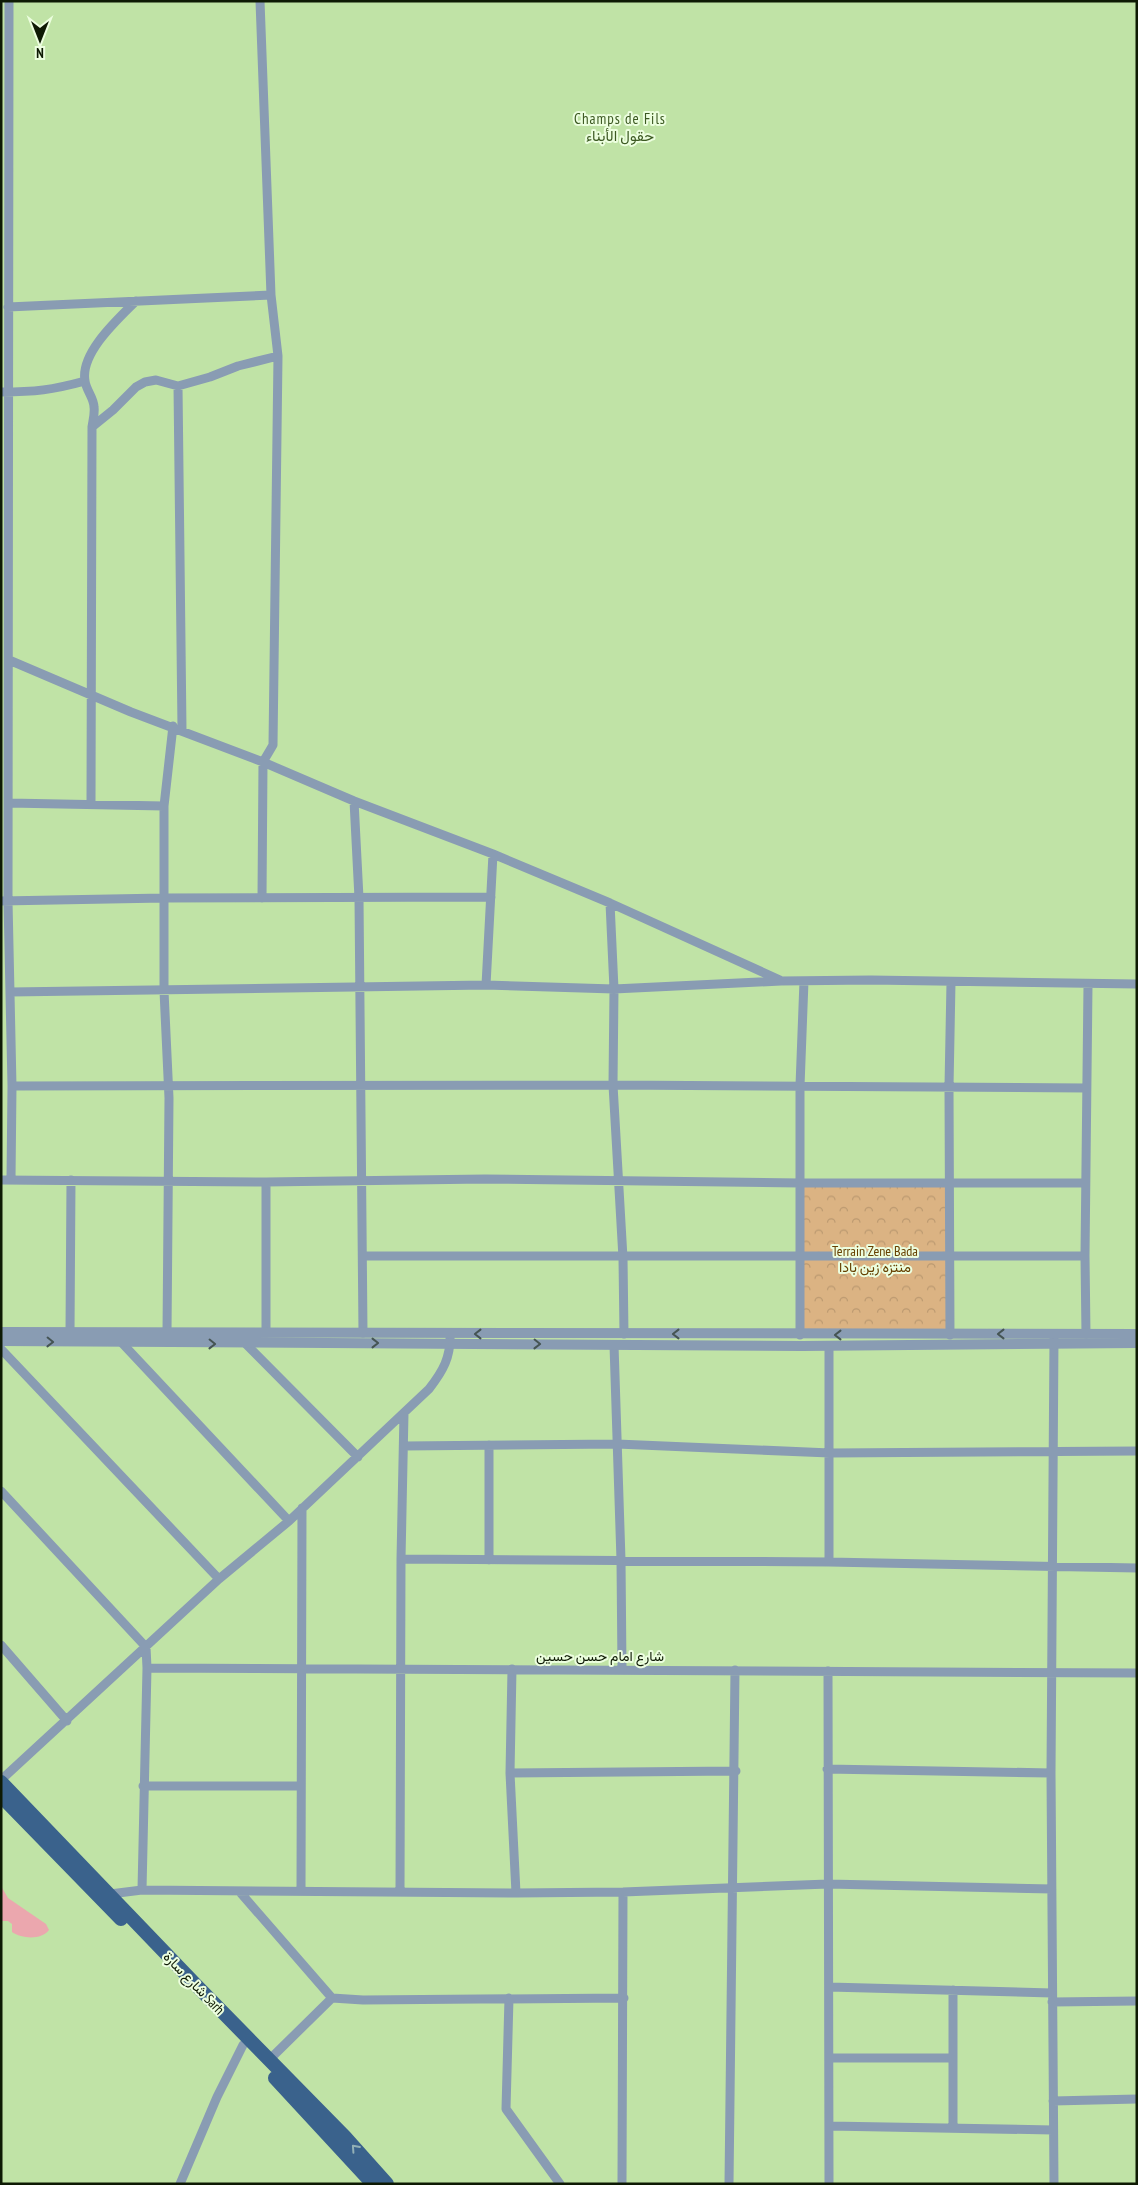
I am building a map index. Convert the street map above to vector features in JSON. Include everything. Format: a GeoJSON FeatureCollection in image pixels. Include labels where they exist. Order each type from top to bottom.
{"type":"FeatureCollection","features":[{"type":"Feature","properties":{"kind":"highway","name":"شارع سارة Sarh"},"geometry":{"type":"LineString","coordinates":[[1,1781],[197,1986],[345,2137],[387,2184]]}},
{"type":"Feature","properties":{"kind":"highway","name":"شارع سارة Sarh"},"geometry":{"type":"LineString","coordinates":[[1,1796],[243,2045],[373,2184]]}},
{"type":"Feature","properties":{"kind":"street"},"geometry":{"type":"LineString","coordinates":[[9,1],[8,307],[5,392],[9,660],[5,743],[10,803],[5,823],[5,901],[10,992],[11,1179]]}},
{"type":"Feature","properties":{"kind":"street"},"geometry":{"type":"LineString","coordinates":[[260,1],[271,295],[278,356],[273,745],[263,762],[262,898]]}},
{"type":"Feature","properties":{"kind":"street"},"geometry":{"type":"LineString","coordinates":[[8,307],[271,295]]}},
{"type":"Feature","properties":{"kind":"street"},"geometry":{"type":"LineString","coordinates":[[91,803],[92,426],[95,406],[85,381],[86,368],[91,353],[114,323],[136,301]]}},
{"type":"Feature","properties":{"kind":"street"},"geometry":{"type":"LineString","coordinates":[[92,426],[113,410],[136,387],[146,382],[156,380],[178,386],[210,377],[238,366],[278,356]]}},
{"type":"Feature","properties":{"kind":"street"},"geometry":{"type":"LineString","coordinates":[[5,392],[48,390],[85,381]]}},
{"type":"Feature","properties":{"kind":"street"},"geometry":{"type":"LineString","coordinates":[[167,1333],[169,1086],[164,991],[164,806],[177,728],[178,386]]}},
{"type":"Feature","properties":{"kind":"street"},"geometry":{"type":"LineString","coordinates":[[9,660],[131,712],[177,728],[354,801],[493,854],[610,903],[781,981]]}},
{"type":"Feature","properties":{"kind":"street"},"geometry":{"type":"LineString","coordinates":[[354,801],[359,898],[363,1256],[362,1333]]}},
{"type":"Feature","properties":{"kind":"street"},"geometry":{"type":"LineString","coordinates":[[10,803],[91,803],[164,806]]}},
{"type":"Feature","properties":{"kind":"street"},"geometry":{"type":"LineString","coordinates":[[486,985],[493,854]]}},
{"type":"Feature","properties":{"kind":"street"},"geometry":{"type":"LineString","coordinates":[[5,901],[164,898],[491,897]]}},
{"type":"Feature","properties":{"kind":"street"},"geometry":{"type":"LineString","coordinates":[[610,903],[614,989],[613,1085],[623,1258],[624,1334]]}},
{"type":"Feature","properties":{"kind":"street"},"geometry":{"type":"LineString","coordinates":[[10,992],[486,985],[614,989],[781,981],[1137,984]]}},
{"type":"Feature","properties":{"kind":"street"},"geometry":{"type":"LineString","coordinates":[[800,1335],[800,1086],[804,981]]}},
{"type":"Feature","properties":{"kind":"street"},"geometry":{"type":"LineString","coordinates":[[950,1335],[949,1087],[951,982]]}},
{"type":"Feature","properties":{"kind":"street"},"geometry":{"type":"LineString","coordinates":[[1086,1334],[1088,985]]}},
{"type":"Feature","properties":{"kind":"street"},"geometry":{"type":"LineString","coordinates":[[12,1086],[613,1085],[1086,1088]]}},
{"type":"Feature","properties":{"kind":"street"},"geometry":{"type":"LineString","coordinates":[[1,1180],[266,1182],[619,1180],[800,1183],[1086,1183]]}},
{"type":"Feature","properties":{"kind":"street"},"geometry":{"type":"LineString","coordinates":[[70,1333],[71,1180]]}},
{"type":"Feature","properties":{"kind":"street"},"geometry":{"type":"LineString","coordinates":[[266,1182],[266,1333]]}},
{"type":"Feature","properties":{"kind":"street"},"geometry":{"type":"LineString","coordinates":[[363,1256],[623,1258],[1085,1256]]}},
{"type":"Feature","properties":{"kind":"street"},"geometry":{"type":"LineString","coordinates":[[1,1332],[362,1333],[614,1345],[830,1346],[1054,1338],[1086,1334],[1137,1334]]}},
{"type":"Feature","properties":{"kind":"street"},"geometry":{"type":"LineString","coordinates":[[1,1341],[246,1344],[624,1334],[950,1335],[1137,1343]]}},
{"type":"Feature","properties":{"kind":"street"},"geometry":{"type":"LineString","coordinates":[[1,1781],[219,1579],[289,1521],[429,1389],[443,1371],[449,1356],[450,1338]]}},
{"type":"Feature","properties":{"kind":"street"},"geometry":{"type":"LineString","coordinates":[[1054,1338],[1051,1773],[1054,2184]]}},
{"type":"Feature","properties":{"kind":"street"},"geometry":{"type":"LineString","coordinates":[[122,1343],[289,1521]]}},
{"type":"Feature","properties":{"kind":"street"},"geometry":{"type":"LineString","coordinates":[[246,1344],[358,1456]]}},
{"type":"Feature","properties":{"kind":"street"},"geometry":{"type":"LineString","coordinates":[[614,1345],[621,1560],[622,1669]]}},
{"type":"Feature","properties":{"kind":"street"},"geometry":{"type":"LineString","coordinates":[[830,1346],[830,1562]]}},
{"type":"Feature","properties":{"kind":"street"},"geometry":{"type":"LineString","coordinates":[[1,1349],[219,1579]]}},
{"type":"Feature","properties":{"kind":"street"},"geometry":{"type":"LineString","coordinates":[[400,1892],[401,1559],[404,1413]]}},
{"type":"Feature","properties":{"kind":"street"},"geometry":{"type":"LineString","coordinates":[[404,1446],[617,1444],[830,1453],[1137,1452]]}},
{"type":"Feature","properties":{"kind":"street"},"geometry":{"type":"LineString","coordinates":[[488,1445],[489,1560]]}},
{"type":"Feature","properties":{"kind":"street"},"geometry":{"type":"LineString","coordinates":[[1,1491],[146,1647],[148,1668],[143,1786],[142,1890]]}},
{"type":"Feature","properties":{"kind":"street"},"geometry":{"type":"LineString","coordinates":[[301,1891],[302,1508]]}},
{"type":"Feature","properties":{"kind":"street"},"geometry":{"type":"LineString","coordinates":[[401,1559],[830,1562],[1053,1568],[1137,1568]]}},
{"type":"Feature","properties":{"kind":"street"},"geometry":{"type":"LineString","coordinates":[[1,1645],[67,1721]]}},
{"type":"Feature","properties":{"kind":"street","name":"شارع امام حسن حسين"},"geometry":{"type":"LineString","coordinates":[[148,1668],[1137,1673]]}},
{"type":"Feature","properties":{"kind":"street"},"geometry":{"type":"LineString","coordinates":[[512,1669],[510,1773],[516,1893]]}},
{"type":"Feature","properties":{"kind":"street"},"geometry":{"type":"LineString","coordinates":[[729,2184],[732,1887],[736,1772],[735,1670]]}},
{"type":"Feature","properties":{"kind":"street"},"geometry":{"type":"LineString","coordinates":[[828,1671],[829,2184]]}},
{"type":"Feature","properties":{"kind":"street"},"geometry":{"type":"LineString","coordinates":[[827,1770],[1051,1773]]}},
{"type":"Feature","properties":{"kind":"street"},"geometry":{"type":"LineString","coordinates":[[510,1773],[736,1772]]}},
{"type":"Feature","properties":{"kind":"street"},"geometry":{"type":"LineString","coordinates":[[143,1786],[301,1786]]}},
{"type":"Feature","properties":{"kind":"street"},"geometry":{"type":"LineString","coordinates":[[110,1894],[142,1890],[623,1892],[828,1884],[1052,1889]]}},
{"type":"Feature","properties":{"kind":"street"},"geometry":{"type":"LineString","coordinates":[[238,1891],[332,1998],[363,2000],[624,1998]]}},
{"type":"Feature","properties":{"kind":"street"},"geometry":{"type":"LineString","coordinates":[[622,2184],[623,1892]]}},
{"type":"Feature","properties":{"kind":"street"},"geometry":{"type":"LineString","coordinates":[[828,1987],[953,1990],[1137,2001]]}},
{"type":"Feature","properties":{"kind":"street"},"geometry":{"type":"LineString","coordinates":[[953,1990],[953,2128]]}},
{"type":"Feature","properties":{"kind":"street"},"geometry":{"type":"LineString","coordinates":[[270,2059],[332,1998]]}},
{"type":"Feature","properties":{"kind":"street"},"geometry":{"type":"LineString","coordinates":[[508,1998],[506,2108],[560,2184]]}},
{"type":"Feature","properties":{"kind":"street"},"geometry":{"type":"LineString","coordinates":[[180,2184],[213,2105],[243,2045]]}},
{"type":"Feature","properties":{"kind":"street"},"geometry":{"type":"LineString","coordinates":[[829,2058],[953,2058]]}},
{"type":"Feature","properties":{"kind":"street"},"geometry":{"type":"LineString","coordinates":[[1054,2101],[1137,2099]]}},
{"type":"Feature","properties":{"kind":"street"},"geometry":{"type":"LineString","coordinates":[[829,2126],[1053,2130]]}},
{"type":"Feature","properties":{"kind":"green space","name":"Terrain Zene Bada منتزه زين بادا"},"geometry":{"type":"Polygon","coordinates":[[[949,1182],[950,1335],[800,1335],[800,1183],[949,1182]]]}},
{"type":"Feature","properties":{"kind":"shaded area"},"geometry":{"type":"Polygon","coordinates":[[[1,1886],[8,1898],[46,1924],[49,1930],[42,1936],[37,1937],[21,1936],[12,1932],[12,1924],[8,1921],[1,1921],[1,1886]]]}},
{"type":"Feature","properties":{"kind":"district","name":"Champs de Fils حقول الأبناء"},"geometry":{"type":"Point","coordinates":[620,126]}}]}
